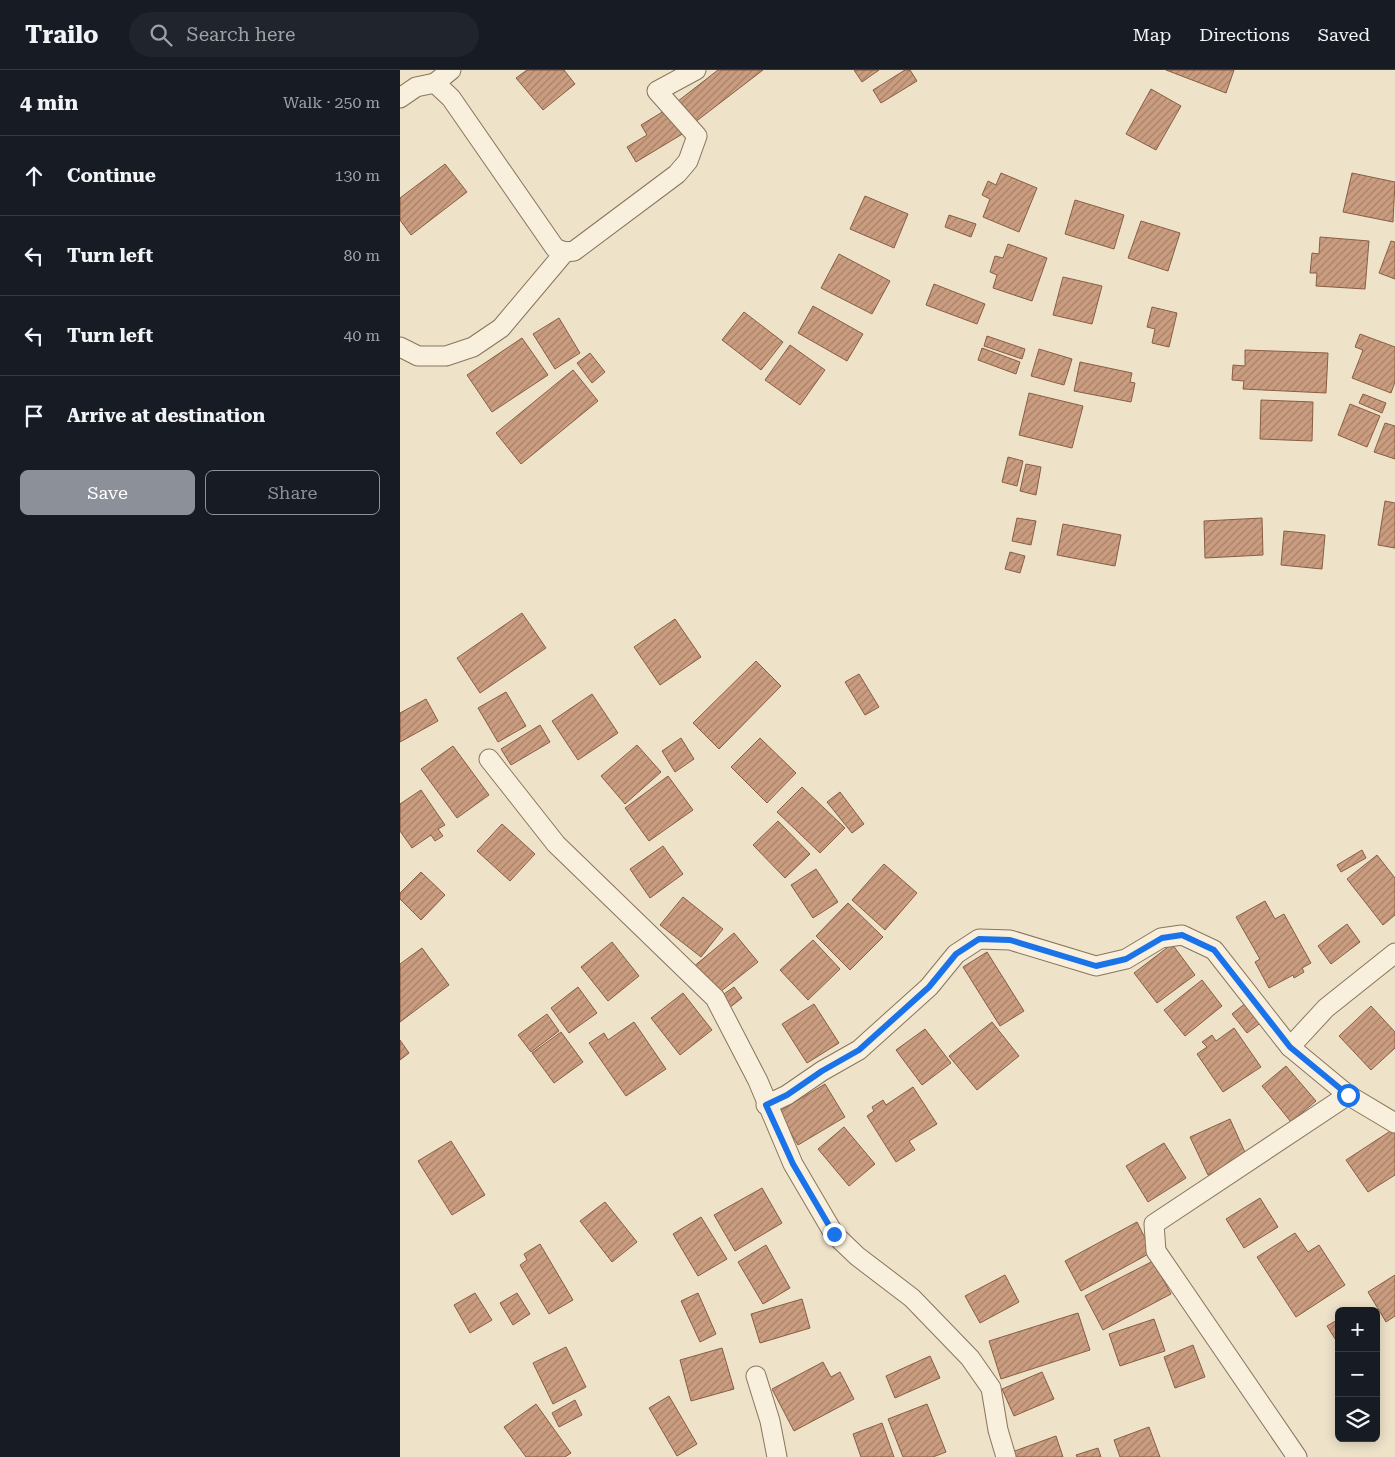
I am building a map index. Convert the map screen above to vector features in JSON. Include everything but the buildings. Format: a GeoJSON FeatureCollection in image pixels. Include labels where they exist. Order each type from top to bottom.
{"type":"FeatureCollection","features":[{"type":"Feature","properties":{"kind":"street"},"geometry":{"type":"LineString","coordinates":[[400,98],[416,87],[435,83],[451,70]]}},
{"type":"Feature","properties":{"kind":"street"},"geometry":{"type":"LineString","coordinates":[[435,83],[451,98],[555,248],[565,252],[574,251],[602,232],[677,174],[688,161],[697,136],[657,91],[696,70]]}},
{"type":"Feature","properties":{"kind":"street"},"geometry":{"type":"LineString","coordinates":[[400,347],[418,356],[446,356],[473,347],[501,328],[565,252]]}},
{"type":"Feature","properties":{"kind":"street"},"geometry":{"type":"LineString","coordinates":[[489,760],[556,844],[715,998],[758,1080],[766,1105],[793,1164],[834,1234],[858,1256],[912,1298],[970,1358],[992,1388],[998,1430],[1006,1457]]}},
{"type":"Feature","properties":{"kind":"street"},"geometry":{"type":"LineString","coordinates":[[766,1105],[787,1095],[822,1071],[859,1050],[929,987],[956,954],[979,939],[1010,940],[1096,966],[1126,959],[1162,938],[1182,935],[1214,950],[1290,1047],[1348,1095],[1395,1123]]}},
{"type":"Feature","properties":{"kind":"street"},"geometry":{"type":"LineString","coordinates":[[1290,1047],[1326,1008],[1395,954]]}},
{"type":"Feature","properties":{"kind":"street"},"geometry":{"type":"LineString","coordinates":[[1297,1457],[1156,1252],[1154,1224],[1348,1095]]}},
{"type":"Feature","properties":{"kind":"street"},"geometry":{"type":"LineString","coordinates":[[756,1376],[770,1420],[777,1457]]}},
{"type":"Feature","properties":{"kind":"route"},"geometry":{"type":"LineString","coordinates":[[834,1234],[793,1164],[766,1105],[787,1095],[822,1071],[859,1050],[929,987],[956,954],[979,939],[1010,940],[1096,966],[1126,959],[1162,938],[1182,935],[1214,950],[1290,1047],[1348,1095]]}}]}
